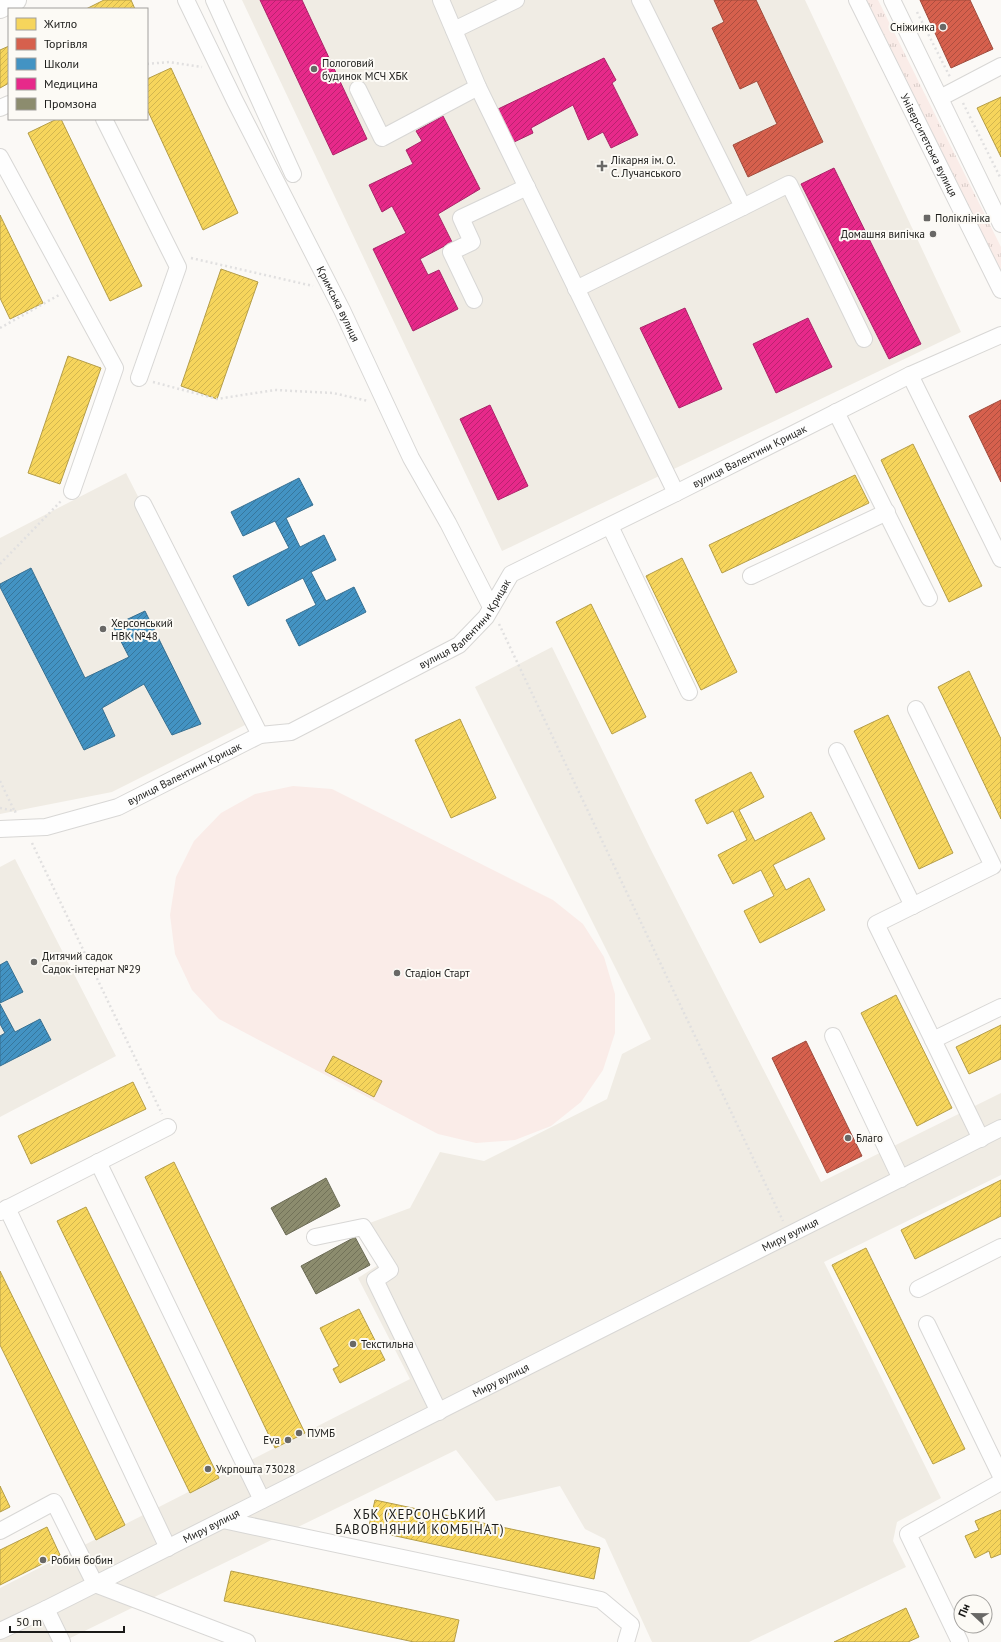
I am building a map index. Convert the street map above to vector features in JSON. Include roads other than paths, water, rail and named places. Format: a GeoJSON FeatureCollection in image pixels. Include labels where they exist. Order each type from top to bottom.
{"type":"FeatureCollection","features":[{"type":"Feature","properties":{"kind":"main road"},"geometry":{"type":"LineString","coordinates":[[0,8],[16,0]]}},
{"type":"Feature","properties":{"kind":"street","name":"Кримська вулиця"},"geometry":{"type":"LineString","coordinates":[[186,0],[331,290],[411,458],[448,523],[491,607]]}},
{"type":"Feature","properties":{"kind":"street"},"geometry":{"type":"LineString","coordinates":[[214,0],[293,174]]}},
{"type":"Feature","properties":{"kind":"street"},"geometry":{"type":"LineString","coordinates":[[441,0],[478,87],[676,493]]}},
{"type":"Feature","properties":{"kind":"street"},"geometry":{"type":"LineString","coordinates":[[454,30],[516,0]]}},
{"type":"Feature","properties":{"kind":"street"},"geometry":{"type":"LineString","coordinates":[[640,0],[743,207]]}},
{"type":"Feature","properties":{"kind":"street","name":"Університетська вулиця"},"geometry":{"type":"LineString","coordinates":[[857,0],[1001,290]]}},
{"type":"Feature","properties":{"kind":"street"},"geometry":{"type":"LineString","coordinates":[[892,0],[1001,224]]}},
{"type":"Feature","properties":{"kind":"street"},"geometry":{"type":"LineString","coordinates":[[940,98],[1001,66]]}},
{"type":"Feature","properties":{"kind":"street"},"geometry":{"type":"LineString","coordinates":[[358,89],[382,138],[478,87]]}},
{"type":"Feature","properties":{"kind":"street"},"geometry":{"type":"LineString","coordinates":[[104,120],[178,267],[139,378]]}},
{"type":"Feature","properties":{"kind":"street"},"geometry":{"type":"LineString","coordinates":[[0,157],[115,368],[72,491]]}},
{"type":"Feature","properties":{"kind":"street"},"geometry":{"type":"LineString","coordinates":[[576,289],[789,184],[864,339]]}},
{"type":"Feature","properties":{"kind":"street"},"geometry":{"type":"LineString","coordinates":[[474,300],[451,252],[472,242],[461,218],[527,187]]}},
{"type":"Feature","properties":{"kind":"street","name":"вулиця Валентини Крицак"},"geometry":{"type":"LineString","coordinates":[[0,829],[46,827],[118,807],[260,735],[291,732],[459,645],[486,617],[511,574],[610,526],[910,375],[1001,335]]}},
{"type":"Feature","properties":{"kind":"street"},"geometry":{"type":"LineString","coordinates":[[910,375],[1001,559]]}},
{"type":"Feature","properties":{"kind":"street"},"geometry":{"type":"LineString","coordinates":[[836,412],[929,598]]}},
{"type":"Feature","properties":{"kind":"street"},"geometry":{"type":"LineString","coordinates":[[143,504],[260,735]]}},
{"type":"Feature","properties":{"kind":"street"},"geometry":{"type":"LineString","coordinates":[[751,576],[887,512]]}},
{"type":"Feature","properties":{"kind":"street"},"geometry":{"type":"LineString","coordinates":[[610,526],[689,692]]}},
{"type":"Feature","properties":{"kind":"street"},"geometry":{"type":"LineString","coordinates":[[916,709],[993,866],[876,924],[934,1040],[981,1139]]}},
{"type":"Feature","properties":{"kind":"street"},"geometry":{"type":"LineString","coordinates":[[837,751],[913,906]]}},
{"type":"Feature","properties":{"kind":"street"},"geometry":{"type":"LineString","coordinates":[[934,1040],[1001,1007]]}},
{"type":"Feature","properties":{"kind":"street"},"geometry":{"type":"LineString","coordinates":[[833,1036],[901,1179]]}},
{"type":"Feature","properties":{"kind":"street"},"geometry":{"type":"LineString","coordinates":[[168,1127],[3,1210],[168,1548]]}},
{"type":"Feature","properties":{"kind":"street","name":"Миру вулиця"},"geometry":{"type":"LineString","coordinates":[[0,1631],[439,1412],[1001,1128]]}},
{"type":"Feature","properties":{"kind":"street"},"geometry":{"type":"LineString","coordinates":[[98,1162],[262,1500]]}},
{"type":"Feature","properties":{"kind":"street"},"geometry":{"type":"LineString","coordinates":[[315,1237],[363,1227],[390,1270],[375,1280],[439,1412]]}},
{"type":"Feature","properties":{"kind":"street"},"geometry":{"type":"LineString","coordinates":[[918,1289],[1001,1247]]}},
{"type":"Feature","properties":{"kind":"street"},"geometry":{"type":"LineString","coordinates":[[927,1324],[1001,1476]]}},
{"type":"Feature","properties":{"kind":"street"},"geometry":{"type":"LineString","coordinates":[[960,1642],[908,1534],[1001,1482]]}},
{"type":"Feature","properties":{"kind":"street"},"geometry":{"type":"LineString","coordinates":[[0,1531],[54,1502],[95,1584],[247,1642]]}},
{"type":"Feature","properties":{"kind":"street"},"geometry":{"type":"LineString","coordinates":[[223,1520],[601,1600],[631,1625],[626,1642]]}},
{"type":"Feature","properties":{"kind":"street"},"geometry":{"type":"LineString","coordinates":[[46,1609],[62,1642]]}},
{"type":"Feature","properties":{"kind":"place","name":"Сніжинка"},"geometry":{"type":"Point","coordinates":[943,27]}},
{"type":"Feature","properties":{"kind":"place","name":"Пологовий будинок МСЧ ХБК"},"geometry":{"type":"Point","coordinates":[314,69]}},
{"type":"Feature","properties":{"kind":"place","name":"Лікарня ім. О. С. Лучанського"},"geometry":{"type":"Point","coordinates":[602,166]}},
{"type":"Feature","properties":{"kind":"place","name":"Поліклініка"},"geometry":{"type":"Point","coordinates":[927,218]}},
{"type":"Feature","properties":{"kind":"place","name":"Домашня випічка"},"geometry":{"type":"Point","coordinates":[933,234]}},
{"type":"Feature","properties":{"kind":"place","name":"Херсонський НВК №48"},"geometry":{"type":"Point","coordinates":[103,629]}},
{"type":"Feature","properties":{"kind":"place","name":"Дитячий садок Садок-інтернат №29"},"geometry":{"type":"Point","coordinates":[34,962]}},
{"type":"Feature","properties":{"kind":"place","name":"Стадіон Старт"},"geometry":{"type":"Point","coordinates":[397,973]}},
{"type":"Feature","properties":{"kind":"place","name":"Благо"},"geometry":{"type":"Point","coordinates":[848,1138]}},
{"type":"Feature","properties":{"kind":"place","name":"Текстильна"},"geometry":{"type":"Point","coordinates":[353,1344]}},
{"type":"Feature","properties":{"kind":"place","name":"ПУМБ"},"geometry":{"type":"Point","coordinates":[299,1433]}},
{"type":"Feature","properties":{"kind":"place","name":"Eva"},"geometry":{"type":"Point","coordinates":[288,1440]}},
{"type":"Feature","properties":{"kind":"place","name":"Укрпошта 73028"},"geometry":{"type":"Point","coordinates":[208,1469]}},
{"type":"Feature","properties":{"kind":"place","name":"Робин бобин"},"geometry":{"type":"Point","coordinates":[43,1560]}},
{"type":"Feature","properties":{"kind":"district","name":"ХБК (ХЕРСОНСЬКИЙ БАВОВНЯНИЙ КОМБІНАТ)"},"geometry":{"type":"Point","coordinates":[420,1522]}}]}
